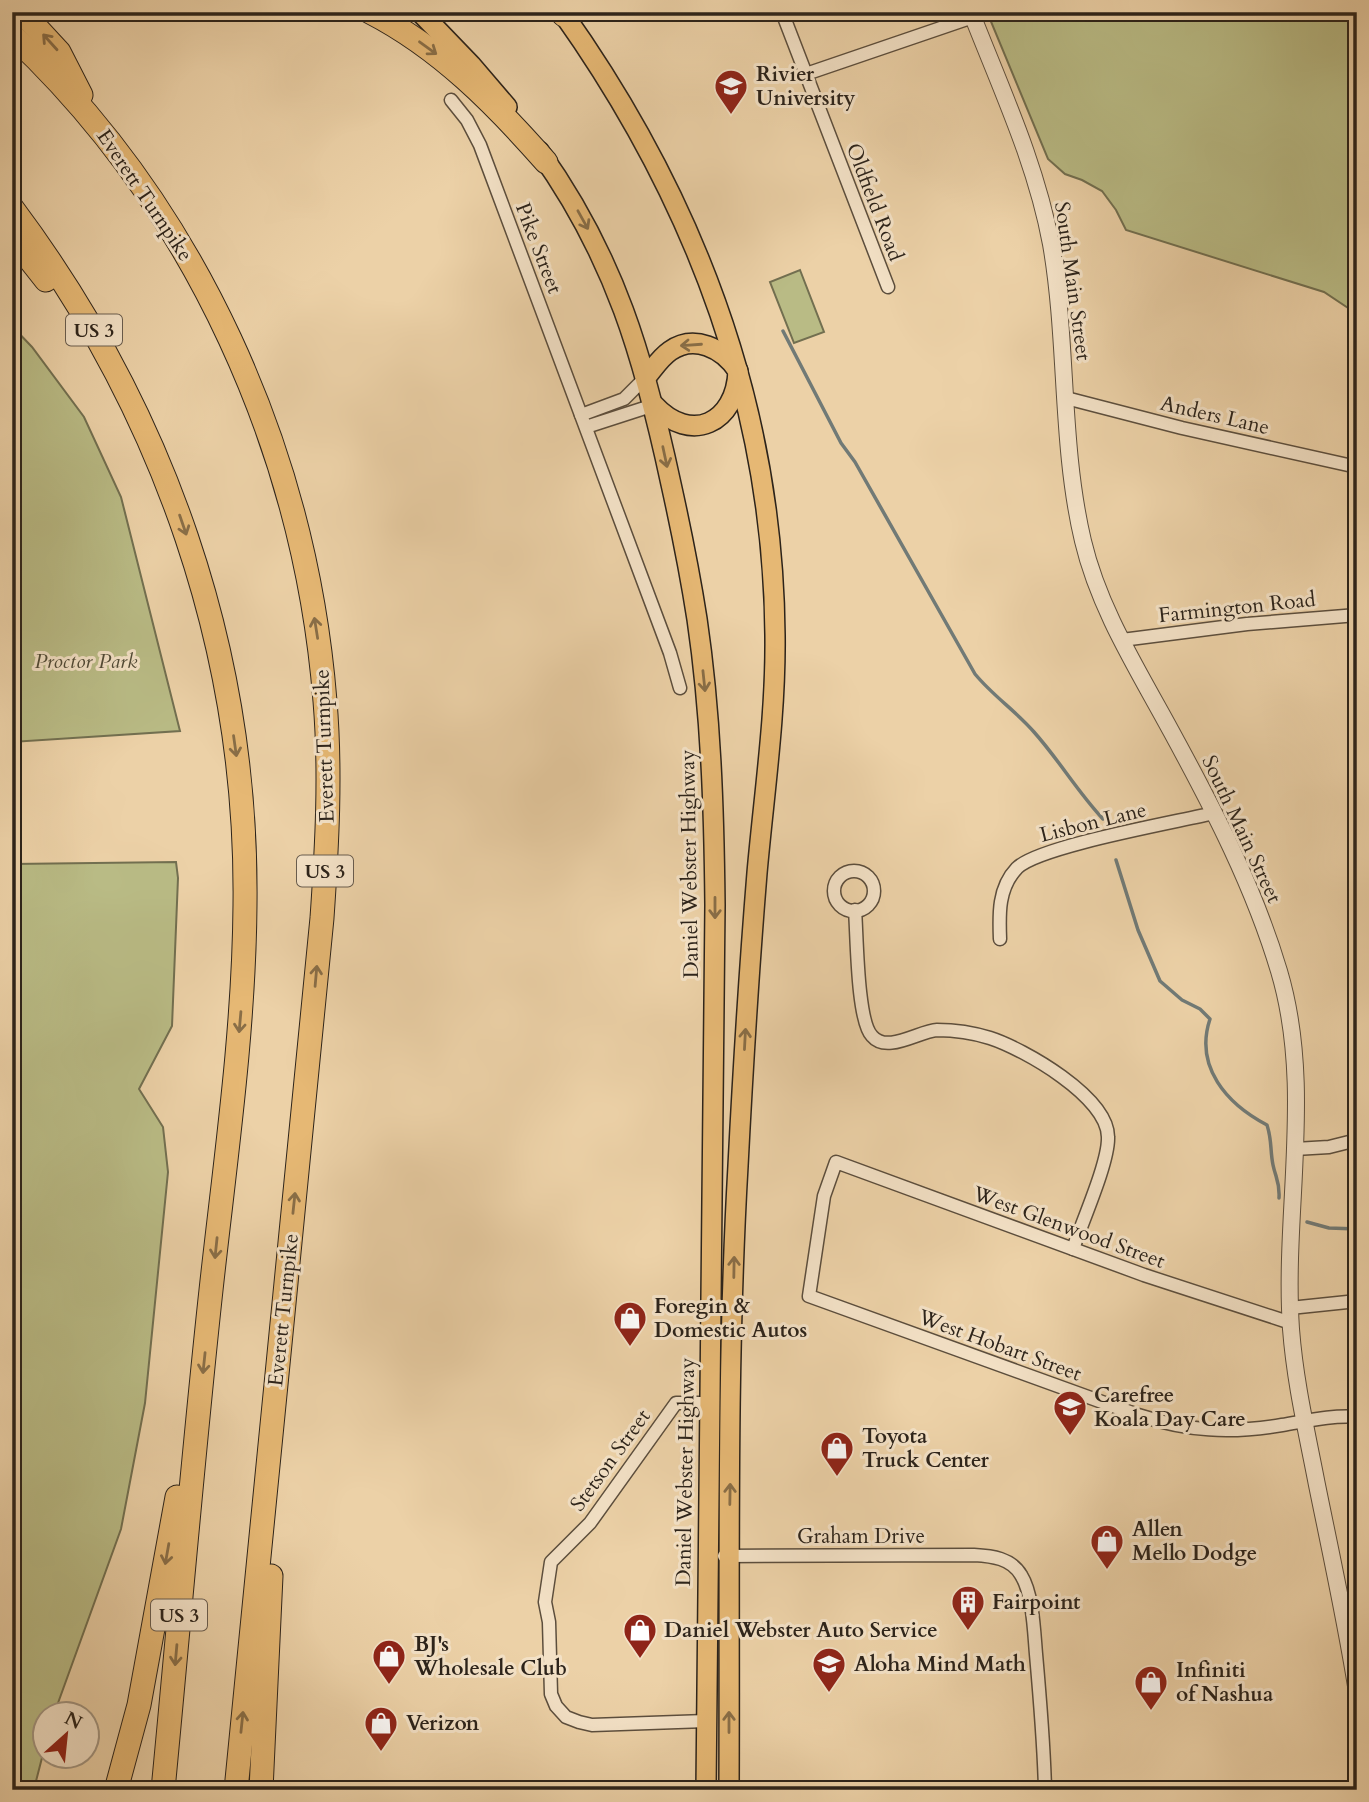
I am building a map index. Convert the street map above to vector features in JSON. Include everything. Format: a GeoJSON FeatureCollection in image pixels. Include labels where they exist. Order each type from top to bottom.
{"type":"FeatureCollection","features":[{"type":"Feature","properties":{"kind":"highway"},"geometry":{"type":"LineString","coordinates":[[22,12],[59,52],[93,120]]}},
{"type":"Feature","properties":{"kind":"highway"},"geometry":{"type":"LineString","coordinates":[[370,12],[407,33],[443,59],[488,100],[546,162]]}},
{"type":"Feature","properties":{"kind":"highway","name":"Everett Turnpike"},"geometry":{"type":"LineString","coordinates":[[12,35],[93,120],[132,171],[192,263],[256,398],[289,502],[316,626],[326,722],[327,830],[316,983],[236,1790]]}},
{"type":"Feature","properties":{"kind":"highway","name":"US 3"},"geometry":{"type":"LineString","coordinates":[[12,208],[57,270],[91,326],[128,392],[159,461],[189,542],[207,604],[222,668],[239,775],[245,861],[245,948],[240,1023],[163,1790]]}},
{"type":"Feature","properties":{"kind":"highway"},"geometry":{"type":"LineString","coordinates":[[12,237],[88,341],[159,461]]}},
{"type":"Feature","properties":{"kind":"highway"},"geometry":{"type":"LineString","coordinates":[[261,1790],[284,1307]]}},
{"type":"Feature","properties":{"kind":"highway"},"geometry":{"type":"LineString","coordinates":[[116,1790],[139,1705],[183,1465],[196,1441]]}},
{"type":"Feature","properties":{"kind":"main road","name":"Daniel Webster Highway"},"geometry":{"type":"LineString","coordinates":[[421,12],[488,83],[571,199],[603,257],[628,318],[647,376],[697,619],[712,782],[715,1094],[708,1403],[706,1790]]}},
{"type":"Feature","properties":{"kind":"main road"},"geometry":{"type":"LineString","coordinates":[[562,13],[612,86],[665,180],[709,279],[738,371],[755,445],[772,572],[775,638],[772,715],[749,978],[737,1188],[729,1556],[729,1790]]}},
{"type":"Feature","properties":{"kind":"main road"},"geometry":{"type":"LineString","coordinates":[[647,376],[672,350],[692,343],[717,350],[728,358],[738,371],[729,404],[717,418],[706,424],[681,425],[654,405]]}},
{"type":"Feature","properties":{"kind":"street","name":"Oldfield Road"},"geometry":{"type":"LineString","coordinates":[[782,12],[888,287]]}},
{"type":"Feature","properties":{"kind":"street"},"geometry":{"type":"LineString","coordinates":[[806,74],[972,15]]}},
{"type":"Feature","properties":{"kind":"street","name":"South Main Street"},"geometry":{"type":"LineString","coordinates":[[972,15],[1017,127],[1041,198],[1056,284],[1073,485],[1084,543],[1101,595],[1122,640],[1233,851],[1280,973],[1296,1065],[1291,1315],[1303,1420],[1357,1692]]}},
{"type":"Feature","properties":{"kind":"street","name":"Pike Street"},"geometry":{"type":"LineString","coordinates":[[451,100],[467,120],[480,145],[670,653],[680,688]]}},
{"type":"Feature","properties":{"kind":"street"},"geometry":{"type":"LineString","coordinates":[[583,421],[632,392],[647,376]]}},
{"type":"Feature","properties":{"kind":"street","name":"Anders Lane"},"geometry":{"type":"LineString","coordinates":[[1066,398],[1357,467]]}},
{"type":"Feature","properties":{"kind":"street"},"geometry":{"type":"LineString","coordinates":[[583,421],[654,405]]}},
{"type":"Feature","properties":{"kind":"street","name":"Farmington Road"},"geometry":{"type":"LineString","coordinates":[[1122,640],[1247,624],[1357,615]]}},
{"type":"Feature","properties":{"kind":"street","name":"Lisbon Lane"},"geometry":{"type":"LineString","coordinates":[[1000,939],[999,908],[1005,887],[1016,869],[1028,859],[1214,813]]}},
{"type":"Feature","properties":{"kind":"street"},"geometry":{"type":"LineString","coordinates":[[855,910],[863,1017],[875,1040],[890,1043],[926,1032],[948,1030],[992,1038],[1060,1075],[1074,1085],[1102,1115],[1109,1139],[1105,1158],[1073,1249]]}},
{"type":"Feature","properties":{"kind":"street"},"geometry":{"type":"LineString","coordinates":[[1295,1149],[1329,1147],[1357,1140]]}},
{"type":"Feature","properties":{"kind":"street","name":"West Glenwood Street"},"geometry":{"type":"LineString","coordinates":[[809,1296],[824,1196],[836,1162],[1144,1275],[1291,1315]]}},
{"type":"Feature","properties":{"kind":"street","name":"West Hobart Street"},"geometry":{"type":"LineString","coordinates":[[809,1296],[1162,1423],[1211,1431],[1235,1431],[1303,1420],[1357,1416]]}},
{"type":"Feature","properties":{"kind":"street"},"geometry":{"type":"LineString","coordinates":[[1291,1315],[1357,1301]]}},
{"type":"Feature","properties":{"kind":"street","name":"Stetson Street"},"geometry":{"type":"LineString","coordinates":[[706,1721],[592,1725],[566,1717],[556,1706],[551,1694],[549,1622],[545,1602],[551,1562],[590,1523],[676,1403],[708,1403]]}},
{"type":"Feature","properties":{"kind":"street","name":"Graham Drive"},"geometry":{"type":"LineString","coordinates":[[707,1556],[974,1555],[1000,1558],[1012,1564],[1021,1574],[1026,1586],[1033,1622],[1045,1790]]}},
{"type":"Feature","properties":{"kind":"green space"},"geometry":{"type":"Polygon","coordinates":[[[987,12],[1357,12],[1357,314],[1324,292],[1126,230],[1102,191],[1065,174],[1048,159],[987,12]]]}},
{"type":"Feature","properties":{"kind":"green space"},"geometry":{"type":"Polygon","coordinates":[[[800,270],[824,332],[794,343],[770,282],[800,270]]]}},
{"type":"Feature","properties":{"kind":"green space","name":"Proctor Park"},"geometry":{"type":"Polygon","coordinates":[[[12,326],[32,347],[84,417],[121,497],[180,731],[12,742],[12,326]]]}},
{"type":"Feature","properties":{"kind":"green space"},"geometry":{"type":"Polygon","coordinates":[[[176,862],[178,878],[172,1026],[139,1089],[163,1127],[168,1172],[145,1403],[121,1529],[59,1700],[32,1700],[32,1770],[39,1770],[34,1789],[12,1790],[12,864],[176,862]]]}},
{"type":"Feature","properties":{"kind":"waterway"},"geometry":{"type":"LineString","coordinates":[[783,331],[841,443],[855,462],[975,674],[1034,732],[1103,819]]}},
{"type":"Feature","properties":{"kind":"waterway"},"geometry":{"type":"LineString","coordinates":[[1116,860],[1138,930],[1160,981],[1210,1019],[1206,1036],[1210,1068],[1227,1095],[1267,1125],[1279,1198]]}},
{"type":"Feature","properties":{"kind":"waterway"},"geometry":{"type":"LineString","coordinates":[[1307,1222],[1329,1228],[1357,1229]]}},
{"type":"Feature","properties":{"kind":"place","name":"Rivier University"},"geometry":{"type":"Point","coordinates":[731,116]}},
{"type":"Feature","properties":{"kind":"place","name":"Foregin & Domestic Autos"},"geometry":{"type":"Point","coordinates":[630,1348]}},
{"type":"Feature","properties":{"kind":"place","name":"Carefree Koala Day Care"},"geometry":{"type":"Point","coordinates":[1070,1437]}},
{"type":"Feature","properties":{"kind":"place","name":"Toyota Truck Center"},"geometry":{"type":"Point","coordinates":[837,1478]}},
{"type":"Feature","properties":{"kind":"place","name":"Allen Mello Dodge"},"geometry":{"type":"Point","coordinates":[1107,1571]}},
{"type":"Feature","properties":{"kind":"place","name":"Fairpoint"},"geometry":{"type":"Point","coordinates":[968,1632]}},
{"type":"Feature","properties":{"kind":"place","name":"Daniel Webster Auto Service"},"geometry":{"type":"Point","coordinates":[640,1660]}},
{"type":"Feature","properties":{"kind":"place","name":"BJ's Wholesale Club"},"geometry":{"type":"Point","coordinates":[389,1686]}},
{"type":"Feature","properties":{"kind":"place","name":"Aloha Mind Math"},"geometry":{"type":"Point","coordinates":[829,1694]}},
{"type":"Feature","properties":{"kind":"place","name":"Infiniti of Nashua"},"geometry":{"type":"Point","coordinates":[1151,1712]}},
{"type":"Feature","properties":{"kind":"place","name":"Verizon"},"geometry":{"type":"Point","coordinates":[381,1753]}}]}
